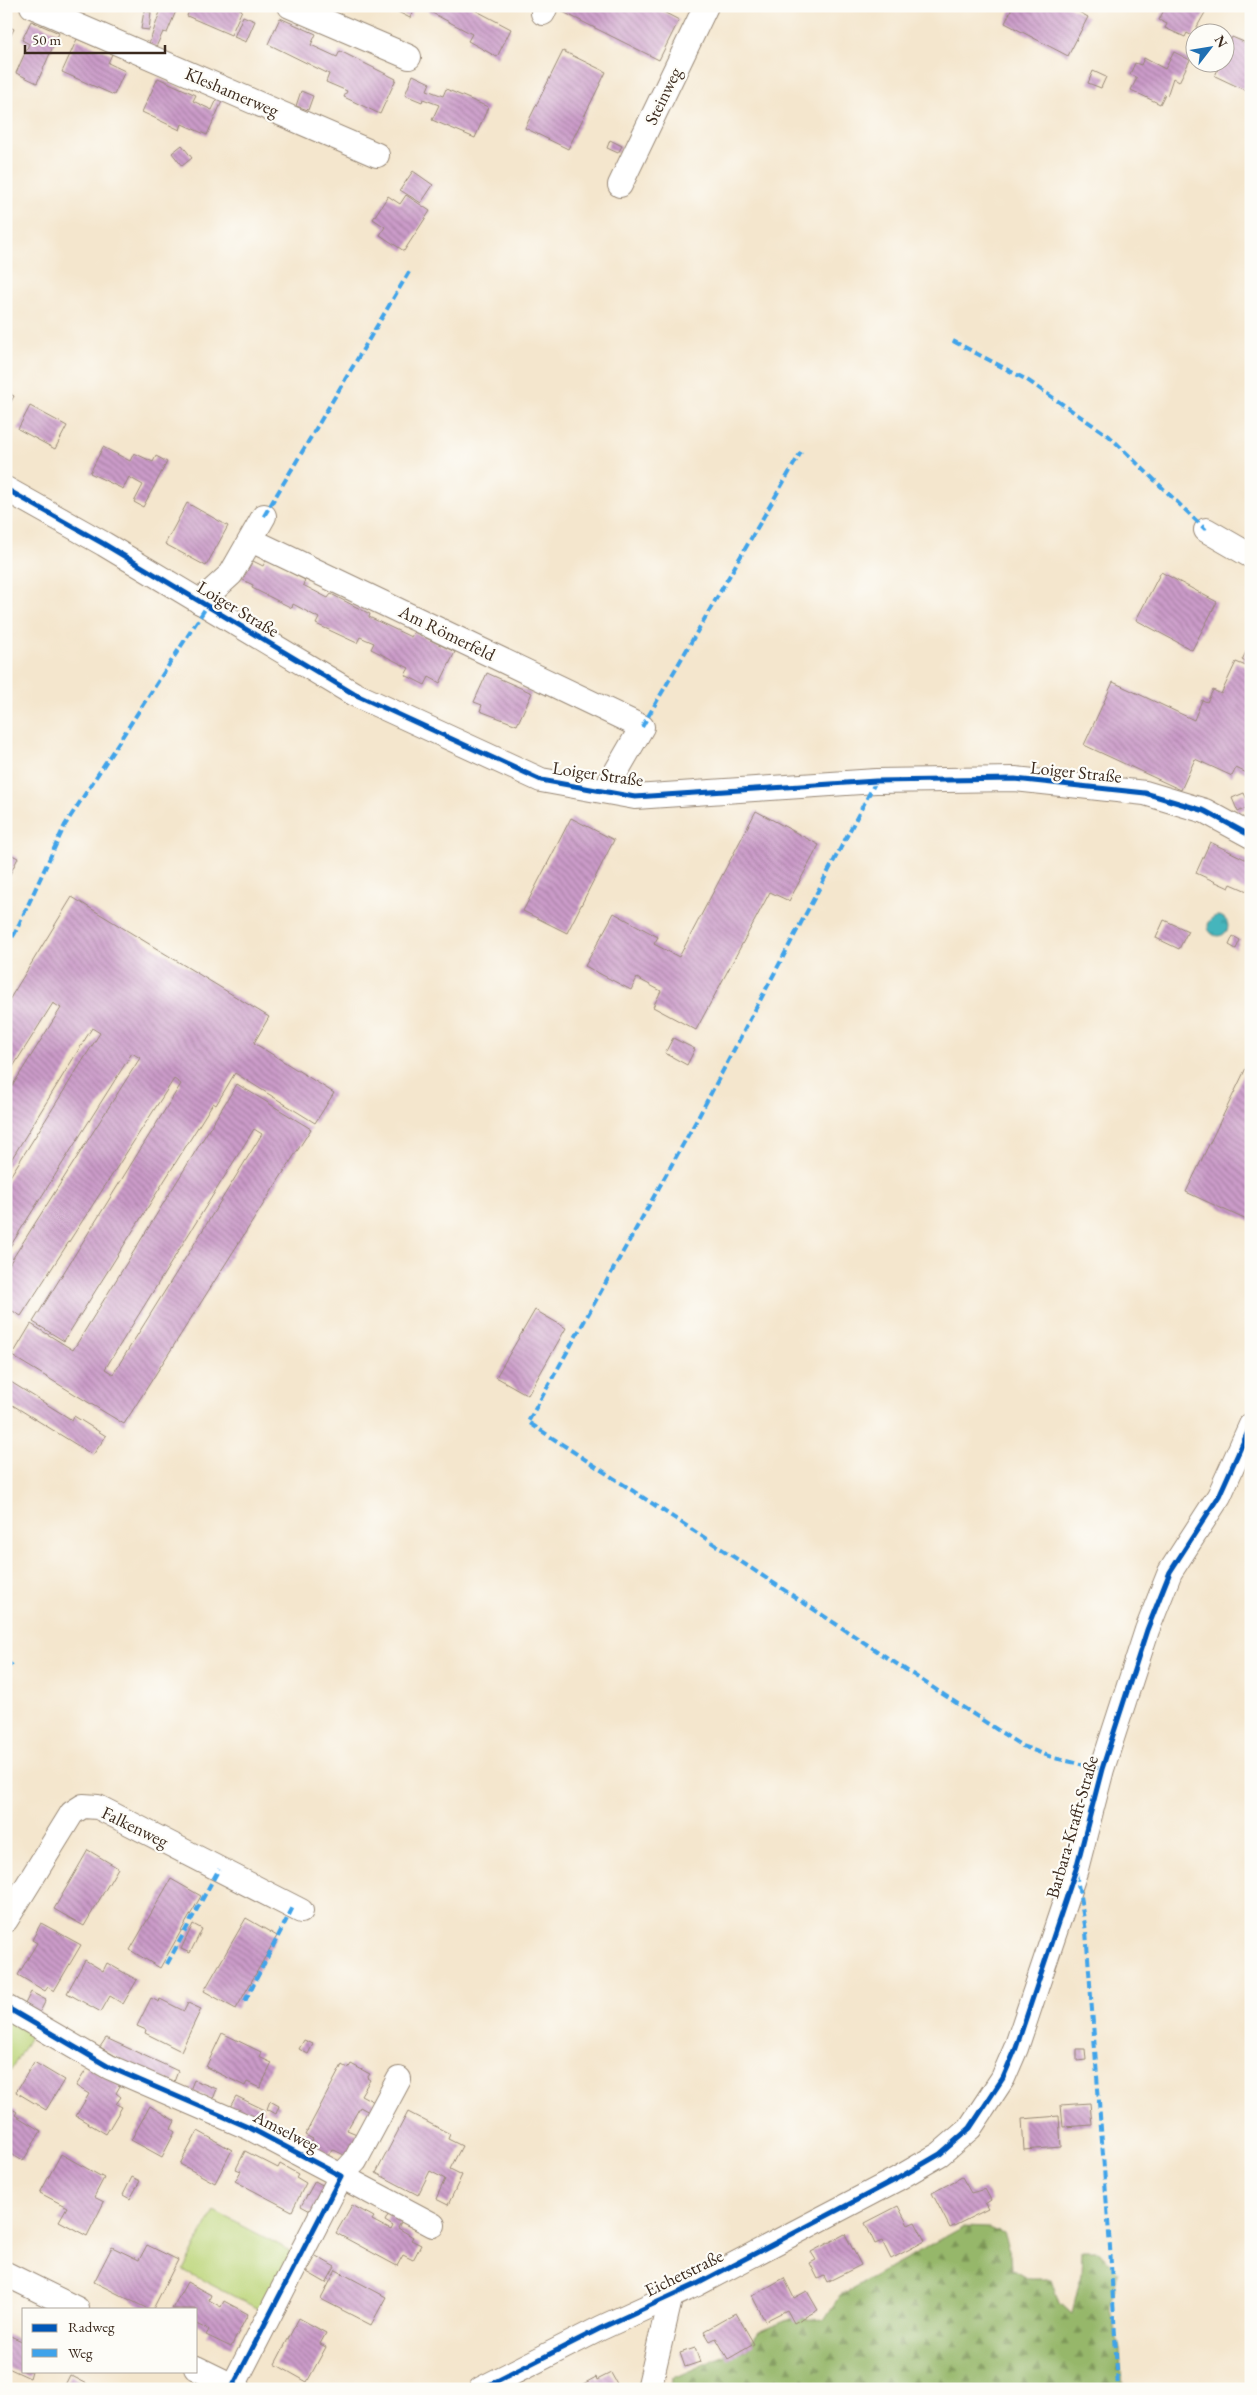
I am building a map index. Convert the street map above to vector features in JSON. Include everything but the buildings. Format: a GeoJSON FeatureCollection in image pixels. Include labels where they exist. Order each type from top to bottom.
{"type":"FeatureCollection","features":[{"type":"Feature","properties":{"kind":"street","name":"Kleshamerweg"},"geometry":{"type":"LineString","coordinates":[[32,6],[377,155]]}},
{"type":"Feature","properties":{"kind":"street"},"geometry":{"type":"LineString","coordinates":[[290,6],[409,57]]}},
{"type":"Feature","properties":{"kind":"street","name":"Steinweg"},"geometry":{"type":"LineString","coordinates":[[620,185],[706,6]]}},
{"type":"Feature","properties":{"kind":"street","name":"Loiger Straße"},"geometry":{"type":"LineString","coordinates":[[6,489],[104,544],[354,694],[541,780],[635,797],[876,781],[1015,780],[1145,793],[1205,811],[1251,836]]}},
{"type":"Feature","properties":{"kind":"street"},"geometry":{"type":"LineString","coordinates":[[200,602],[231,574],[264,516]]}},
{"type":"Feature","properties":{"kind":"street"},"geometry":{"type":"LineString","coordinates":[[1206,530],[1251,556]]}},
{"type":"Feature","properties":{"kind":"street","name":"Am Römerfeld"},"geometry":{"type":"LineString","coordinates":[[251,540],[642,728],[605,791]]}},
{"type":"Feature","properties":{"kind":"street","name":"Barbara-Krafft-Straße"},"geometry":{"type":"LineString","coordinates":[[897,2179],[924,2164],[957,2140],[979,2116],[1003,2078],[1019,2040],[1070,1887],[1102,1769],[1147,1630],[1170,1572],[1244,1456],[1251,1425]]}},
{"type":"Feature","properties":{"kind":"street","name":"Falkenweg"},"geometry":{"type":"LineString","coordinates":[[9,1916],[72,1813],[83,1806],[98,1807],[301,1911]]}},
{"type":"Feature","properties":{"kind":"street","name":"Amselweg"},"geometry":{"type":"LineString","coordinates":[[6,2007],[109,2067],[250,2128],[433,2225]]}},
{"type":"Feature","properties":{"kind":"street"},"geometry":{"type":"LineString","coordinates":[[198,2369],[236,2387],[341,2176],[355,2160],[399,2079]]}},
{"type":"Feature","properties":{"kind":"street","name":"Eichetstraße"},"geometry":{"type":"LineString","coordinates":[[481,2389],[697,2284],[897,2179]]}},
{"type":"Feature","properties":{"kind":"street"},"geometry":{"type":"LineString","coordinates":[[6,2274],[75,2308]]}},
{"type":"Feature","properties":{"kind":"street"},"geometry":{"type":"LineString","coordinates":[[649,2389],[671,2295]]}},
{"type":"Feature","properties":{"kind":"green space"},"geometry":{"type":"Polygon","coordinates":[[[6,2017],[32,2033],[6,2079],[6,2017]]]}},
{"type":"Feature","properties":{"kind":"green space"},"geometry":{"type":"Polygon","coordinates":[[[214,2211],[293,2252],[262,2311],[183,2270],[214,2211]]]}},
{"type":"Feature","properties":{"kind":"green space"},"geometry":{"type":"Polygon","coordinates":[[[963,2227],[990,2228],[1003,2234],[1011,2255],[1012,2269],[1029,2279],[1052,2279],[1060,2303],[1072,2314],[1081,2275],[1082,2250],[1098,2250],[1118,2272],[1110,2309],[1120,2350],[1122,2389],[669,2389],[673,2378],[725,2355],[746,2350],[759,2332],[792,2318],[824,2320],[840,2295],[963,2227]]]}},
{"type":"Feature","properties":{"kind":"water"},"geometry":{"type":"Polygon","coordinates":[[[1214,916],[1222,916],[1228,922],[1228,930],[1222,936],[1214,936],[1208,930],[1208,922],[1214,916]]]}},
{"type":"Feature","properties":{"kind":"marked path"},"geometry":{"type":"LineString","coordinates":[[264,516],[409,272]]}},
{"type":"Feature","properties":{"kind":"marked path"},"geometry":{"type":"LineString","coordinates":[[953,341],[1027,380],[1109,436],[1206,530]]}},
{"type":"Feature","properties":{"kind":"marked path"},"geometry":{"type":"LineString","coordinates":[[642,727],[801,452]]}},
{"type":"Feature","properties":{"kind":"marked path"},"geometry":{"type":"LineString","coordinates":[[6,947],[15,933],[65,825],[207,606]]}},
{"type":"Feature","properties":{"kind":"marked path"},"geometry":{"type":"LineString","coordinates":[[876,781],[700,1114],[528,1422],[1022,1746],[1054,1758],[1102,1769]]}},
{"type":"Feature","properties":{"kind":"marked path"},"geometry":{"type":"LineString","coordinates":[[6,1661],[15,1668]]}},
{"type":"Feature","properties":{"kind":"marked path"},"geometry":{"type":"LineString","coordinates":[[167,1964],[219,1869]]}},
{"type":"Feature","properties":{"kind":"marked path"},"geometry":{"type":"LineString","coordinates":[[1076,1873],[1086,1931],[1110,2247],[1118,2389]]}},
{"type":"Feature","properties":{"kind":"marked path"},"geometry":{"type":"LineString","coordinates":[[245,2001],[293,1907]]}},
{"type":"Feature","properties":{"kind":"cycle path"},"geometry":{"type":"LineString","coordinates":[[6,489],[104,544],[354,694],[541,780],[635,797],[876,781],[1015,779],[1145,793],[1205,811],[1251,836]]}},
{"type":"Feature","properties":{"kind":"cycle path"},"geometry":{"type":"LineString","coordinates":[[481,2389],[601,2328],[697,2284],[897,2179],[940,2154],[970,2128],[1003,2078],[1016,2048],[1076,1869],[1102,1769],[1147,1630],[1164,1587],[1170,1572],[1219,1496],[1251,1425]]}},
{"type":"Feature","properties":{"kind":"cycle path"},"geometry":{"type":"LineString","coordinates":[[6,2007],[109,2067],[250,2128],[341,2176],[233,2386]]}}]}
